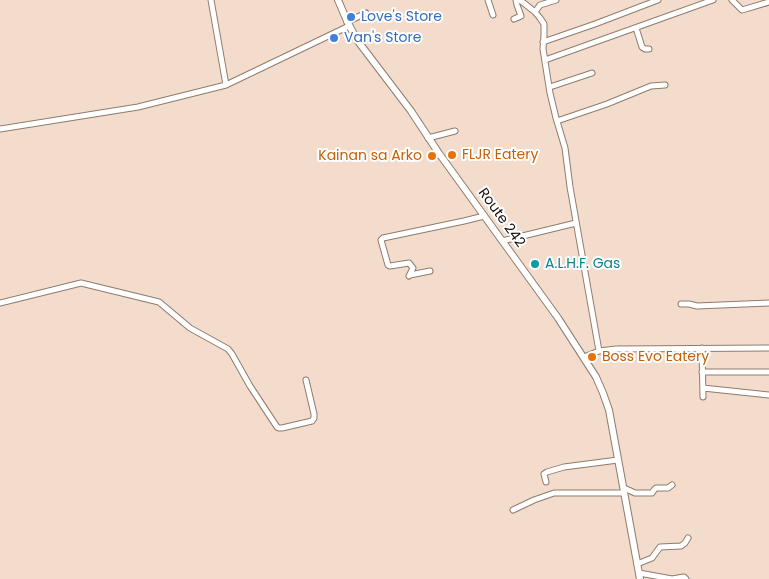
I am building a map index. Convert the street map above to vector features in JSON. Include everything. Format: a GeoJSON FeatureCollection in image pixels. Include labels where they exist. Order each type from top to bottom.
{"type":"FeatureCollection","features":[{"type":"Feature","properties":{"kind":"main road","name":"Route 242"},"geometry":{"type":"LineString","coordinates":[[338,0],[357,40],[411,111],[428,138],[558,318],[596,377],[606,401],[640,576]]}},
{"type":"Feature","properties":{"kind":"street"},"geometry":{"type":"LineString","coordinates":[[211,0],[226,85]]}},
{"type":"Feature","properties":{"kind":"street"},"geometry":{"type":"LineString","coordinates":[[488,0],[493,15]]}},
{"type":"Feature","properties":{"kind":"street"},"geometry":{"type":"LineString","coordinates":[[514,19],[521,16],[516,0]]}},
{"type":"Feature","properties":{"kind":"street"},"geometry":{"type":"LineString","coordinates":[[520,0],[535,12],[544,24],[543,49],[557,121],[566,148],[576,223],[600,351]]}},
{"type":"Feature","properties":{"kind":"street"},"geometry":{"type":"LineString","coordinates":[[535,12],[540,5],[556,0]]}},
{"type":"Feature","properties":{"kind":"street"},"geometry":{"type":"LineString","coordinates":[[543,42],[658,0]]}},
{"type":"Feature","properties":{"kind":"street"},"geometry":{"type":"LineString","coordinates":[[545,60],[713,0]]}},
{"type":"Feature","properties":{"kind":"street"},"geometry":{"type":"LineString","coordinates":[[732,0],[742,10],[769,2]]}},
{"type":"Feature","properties":{"kind":"street"},"geometry":{"type":"LineString","coordinates":[[0,129],[138,107],[226,85],[366,14]]}},
{"type":"Feature","properties":{"kind":"street"},"geometry":{"type":"LineString","coordinates":[[636,28],[642,47],[649,49]]}},
{"type":"Feature","properties":{"kind":"street"},"geometry":{"type":"LineString","coordinates":[[550,88],[592,73]]}},
{"type":"Feature","properties":{"kind":"street"},"geometry":{"type":"LineString","coordinates":[[557,121],[607,104],[651,86],[665,85]]}},
{"type":"Feature","properties":{"kind":"street"},"geometry":{"type":"LineString","coordinates":[[428,138],[455,131]]}},
{"type":"Feature","properties":{"kind":"street"},"geometry":{"type":"LineString","coordinates":[[430,271],[409,275],[412,266],[409,263],[388,265],[381,240],[484,216]]}},
{"type":"Feature","properties":{"kind":"street"},"geometry":{"type":"LineString","coordinates":[[502,241],[576,223]]}},
{"type":"Feature","properties":{"kind":"street"},"geometry":{"type":"LineString","coordinates":[[0,303],[81,283],[159,302],[190,328],[228,349],[250,386],[279,428],[312,421],[314,414],[306,380]]}},
{"type":"Feature","properties":{"kind":"street"},"geometry":{"type":"LineString","coordinates":[[681,304],[697,306],[769,303]]}},
{"type":"Feature","properties":{"kind":"street"},"geometry":{"type":"LineString","coordinates":[[702,348],[703,396]]}},
{"type":"Feature","properties":{"kind":"street"},"geometry":{"type":"LineString","coordinates":[[584,357],[600,351],[616,349],[769,348]]}},
{"type":"Feature","properties":{"kind":"street"},"geometry":{"type":"LineString","coordinates":[[702,372],[769,372]]}},
{"type":"Feature","properties":{"kind":"street"},"geometry":{"type":"LineString","coordinates":[[703,388],[769,394]]}},
{"type":"Feature","properties":{"kind":"street"},"geometry":{"type":"LineString","coordinates":[[546,482],[545,472],[564,467],[618,460]]}},
{"type":"Feature","properties":{"kind":"street"},"geometry":{"type":"LineString","coordinates":[[514,510],[554,493],[624,491],[635,494],[648,494],[652,493],[656,488],[672,486]]}},
{"type":"Feature","properties":{"kind":"street"},"geometry":{"type":"LineString","coordinates":[[637,563],[651,560],[660,547],[681,546],[688,538]]}},
{"type":"Feature","properties":{"kind":"street"},"geometry":{"type":"LineString","coordinates":[[640,576],[672,578],[684,576],[686,579]]}},
{"type":"Feature","properties":{"kind":"place","name":"Love's Store"},"geometry":{"type":"Point","coordinates":[351,17]}},
{"type":"Feature","properties":{"kind":"place","name":"Van's Store"},"geometry":{"type":"Point","coordinates":[334,38]}},
{"type":"Feature","properties":{"kind":"place","name":"FLJR Eatery"},"geometry":{"type":"Point","coordinates":[452,155]}},
{"type":"Feature","properties":{"kind":"place","name":"Kainan sa Arko"},"geometry":{"type":"Point","coordinates":[432,156]}},
{"type":"Feature","properties":{"kind":"place","name":"A.L.H.F. Gas"},"geometry":{"type":"Point","coordinates":[535,264]}},
{"type":"Feature","properties":{"kind":"place","name":"Boss Evo Eatery"},"geometry":{"type":"Point","coordinates":[592,357]}}]}
